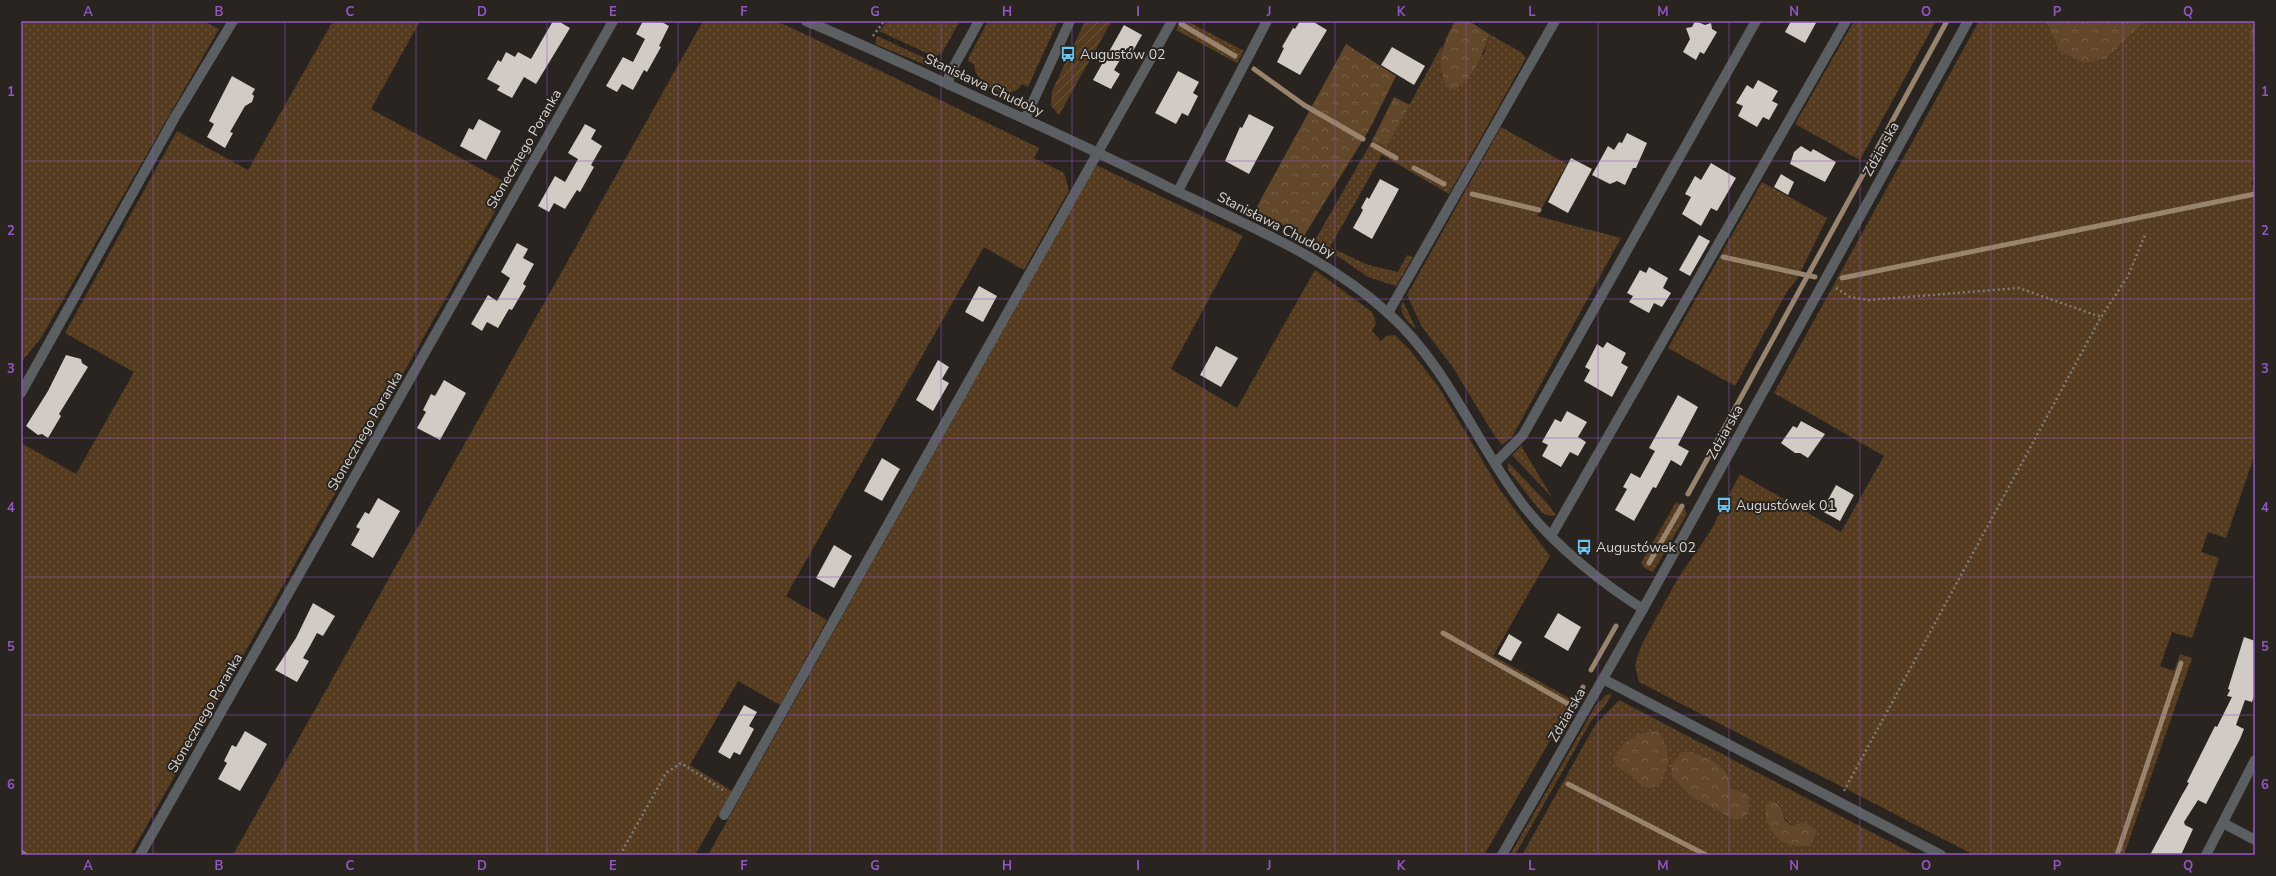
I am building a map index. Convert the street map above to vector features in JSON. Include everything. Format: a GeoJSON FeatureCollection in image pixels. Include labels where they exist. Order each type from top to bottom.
{"type":"FeatureCollection","features":[{"type":"Feature","properties":{"kind":"street"},"geometry":{"type":"LineString","coordinates":[[21,392],[175,117],[233,21]]}},
{"type":"Feature","properties":{"kind":"street","name":"Słonecznego Poranka"},"geometry":{"type":"LineString","coordinates":[[140,855],[613,21]]}},
{"type":"Feature","properties":{"kind":"street","name":"Stanisława Chudoby"},"geometry":{"type":"LineString","coordinates":[[806,21],[867,47],[1097,152],[1321,262],[1352,283],[1388,313],[1411,335],[1432,362],[1495,463],[1527,510],[1551,536],[1618,592],[1643,609]]}},
{"type":"Feature","properties":{"kind":"street"},"geometry":{"type":"LineString","coordinates":[[949,85],[949,75],[979,21]]}},
{"type":"Feature","properties":{"kind":"street"},"geometry":{"type":"LineString","coordinates":[[1025,119],[1070,21]]}},
{"type":"Feature","properties":{"kind":"street"},"geometry":{"type":"LineString","coordinates":[[724,815],[1172,21]]}},
{"type":"Feature","properties":{"kind":"street"},"geometry":{"type":"LineString","coordinates":[[1178,191],[1268,21]]}},
{"type":"Feature","properties":{"kind":"street"},"geometry":{"type":"LineString","coordinates":[[1388,313],[1555,21]]}},
{"type":"Feature","properties":{"kind":"street"},"geometry":{"type":"LineString","coordinates":[[1495,463],[1522,435],[1756,21]]}},
{"type":"Feature","properties":{"kind":"street"},"geometry":{"type":"LineString","coordinates":[[1551,536],[1846,21]]}},
{"type":"Feature","properties":{"kind":"street","name":"Zdziarska"},"geometry":{"type":"LineString","coordinates":[[1502,855],[1643,609],[1968,21]]}},
{"type":"Feature","properties":{"kind":"street"},"geometry":{"type":"LineString","coordinates":[[1603,679],[1941,855]]}},
{"type":"Feature","properties":{"kind":"street"},"geometry":{"type":"LineString","coordinates":[[2206,855],[2255,760]]}},
{"type":"Feature","properties":{"kind":"street"},"geometry":{"type":"LineString","coordinates":[[2223,823],[2255,840]]}},
{"type":"Feature","properties":{"kind":"path"},"geometry":{"type":"LineString","coordinates":[[867,47],[884,21]]}},
{"type":"Feature","properties":{"kind":"path"},"geometry":{"type":"LineString","coordinates":[[1838,802],[2101,318],[2128,276],[2145,235]]}},
{"type":"Feature","properties":{"kind":"path"},"geometry":{"type":"LineString","coordinates":[[1824,281],[1850,297],[1869,300],[2019,288],[2101,318]]}},
{"type":"Feature","properties":{"kind":"path"},"geometry":{"type":"LineString","coordinates":[[620,855],[666,773],[680,763],[734,797]]}},
{"type":"Feature","properties":{"kind":"shaded area"},"geometry":{"type":"Polygon","coordinates":[[[21,21],[203,21],[219,29],[41,338],[21,362],[21,21]]]}},
{"type":"Feature","properties":{"kind":"shaded area"},"geometry":{"type":"Polygon","coordinates":[[[333,21],[420,21],[371,109],[510,185],[130,855],[21,855],[21,443],[76,474],[134,372],[65,333],[177,131],[248,170],[333,21]]]}},
{"type":"Feature","properties":{"kind":"shaded area"},"geometry":{"type":"Polygon","coordinates":[[[703,21],[775,21],[792,28],[1039,148],[1034,158],[1064,173],[1069,190],[1024,270],[984,247],[786,596],[827,620],[780,705],[738,681],[690,765],[732,791],[695,855],[233,855],[703,21]]]}},
{"type":"Feature","properties":{"kind":"shaded area"},"geometry":{"type":"Polygon","coordinates":[[[888,21],[960,21],[942,53],[935,57],[879,31],[888,21]]]}},
{"type":"Feature","properties":{"kind":"shaded area"},"geometry":{"type":"Polygon","coordinates":[[[988,21],[1058,21],[1028,87],[1022,84],[1016,90],[1009,93],[993,89],[980,78],[974,64],[968,61],[988,21]]]}},
{"type":"Feature","properties":{"kind":"shaded area"},"geometry":{"type":"Polygon","coordinates":[[[1085,21],[1111,22],[1059,115],[1051,106],[1052,91],[1085,21]]]}},
{"type":"Feature","properties":{"kind":"shaded area"},"geometry":{"type":"Polygon","coordinates":[[[1181,21],[1187,21],[1244,51],[1237,63],[1176,30],[1181,21]]]}},
{"type":"Feature","properties":{"kind":"shaded area"},"geometry":{"type":"Polygon","coordinates":[[[1854,21],[1936,21],[1860,160],[1795,124],[1854,21]]]}},
{"type":"Feature","properties":{"kind":"shaded area"},"geometry":{"type":"Polygon","coordinates":[[[1979,21],[2046,21],[2059,51],[2107,58],[2145,21],[2255,21],[2249,33],[2255,64],[2255,176],[2251,185],[2255,184],[2255,454],[2226,538],[2208,532],[2201,552],[2219,558],[2192,638],[2172,632],[2160,666],[2174,671],[2180,654],[2192,658],[2124,855],[1974,855],[1639,682],[1635,665],[1641,646],[1678,578],[1710,532],[1740,474],[1841,532],[1884,456],[1774,393],[1979,21]]]}},
{"type":"Feature","properties":{"kind":"shaded area"},"geometry":{"type":"Polygon","coordinates":[[[1489,34],[1521,52],[1526,58],[1449,194],[1382,155],[1330,247],[1368,265],[1398,272],[1407,255],[1413,257],[1396,286],[1368,277],[1314,242],[1372,141],[1387,146],[1442,45],[1441,77],[1484,54],[1489,34]]]}},
{"type":"Feature","properties":{"kind":"shaded area"},"geometry":{"type":"Polygon","coordinates":[[[877,36],[940,65],[928,66],[875,44],[877,36]]]}},
{"type":"Feature","properties":{"kind":"shaded area"},"geometry":{"type":"Polygon","coordinates":[[[1501,127],[1567,164],[1537,216],[1621,238],[1512,437],[1502,445],[1494,435],[1452,366],[1422,327],[1407,295],[1501,127]]]}},
{"type":"Feature","properties":{"kind":"shaded area"},"geometry":{"type":"Polygon","coordinates":[[[1096,165],[1243,236],[1171,369],[1237,408],[1315,270],[1372,312],[1376,323],[1372,331],[1381,341],[1386,336],[1395,335],[1409,349],[1438,386],[1500,490],[1550,556],[1493,656],[1571,699],[1563,718],[1484,855],[708,855],[1096,165]]]}},
{"type":"Feature","properties":{"kind":"shaded area"},"geometry":{"type":"Polygon","coordinates":[[[1762,182],[1827,218],[1797,279],[1788,290],[1735,386],[1668,348],[1762,182]]]}},
{"type":"Feature","properties":{"kind":"shaded area"},"geometry":{"type":"Polygon","coordinates":[[[1403,301],[1416,329],[1402,313],[1401,309],[1403,301]]]}},
{"type":"Feature","properties":{"kind":"shaded area"},"geometry":{"type":"Polygon","coordinates":[[[1522,445],[1523,449],[1552,497],[1512,455],[1522,445]]]}},
{"type":"Feature","properties":{"kind":"shaded area"},"geometry":{"type":"Polygon","coordinates":[[[1508,462],[1547,503],[1556,515],[1551,516],[1542,513],[1508,470],[1508,462]]]}},
{"type":"Feature","properties":{"kind":"shaded area"},"geometry":{"type":"Polygon","coordinates":[[[1676,502],[1684,507],[1687,514],[1653,572],[1643,567],[1641,563],[1676,502]]]}},
{"type":"Feature","properties":{"kind":"shaded area"},"geometry":{"type":"Polygon","coordinates":[[[1612,694],[1605,706],[1591,721],[1515,855],[1510,855],[1596,705],[1606,695],[1612,694]]]}},
{"type":"Feature","properties":{"kind":"shaded area"},"geometry":{"type":"Polygon","coordinates":[[[1619,700],[1915,855],[1522,855],[1595,725],[1619,700]],[[1692,751],[1681,752],[1672,777],[1690,796],[1734,820],[1745,793],[1730,788],[1730,780],[1724,768],[1712,760],[1692,751]],[[1781,808],[1767,824],[1785,842],[1810,847],[1818,830],[1805,824],[1791,824],[1784,817],[1781,808]]]}},
{"type":"Feature","properties":{"kind":"green space"},"geometry":{"type":"Polygon","coordinates":[[[1455,21],[1469,21],[1489,34],[1481,58],[1473,72],[1455,90],[1448,88],[1441,71],[1440,62],[1441,54],[1455,21]]]}},
{"type":"Feature","properties":{"kind":"green space"},"geometry":{"type":"Polygon","coordinates":[[[2046,21],[2145,21],[2107,58],[2084,63],[2059,51],[2046,21]]]}},
{"type":"Feature","properties":{"kind":"green space"},"geometry":{"type":"Polygon","coordinates":[[[2255,21],[2255,64],[2249,33],[2255,21]]]}},
{"type":"Feature","properties":{"kind":"green space"},"geometry":{"type":"Polygon","coordinates":[[[1346,44],[1396,76],[1369,130],[1304,236],[1255,210],[1346,44]]]}},
{"type":"Feature","properties":{"kind":"green space"},"geometry":{"type":"Polygon","coordinates":[[[1394,97],[1410,105],[1387,146],[1372,141],[1394,97]]]}},
{"type":"Feature","properties":{"kind":"green space"},"geometry":{"type":"Polygon","coordinates":[[[1652,731],[1659,732],[1663,739],[1666,746],[1668,764],[1660,784],[1651,788],[1642,787],[1635,778],[1616,766],[1614,758],[1621,747],[1629,740],[1652,731]]]}},
{"type":"Feature","properties":{"kind":"green space"},"geometry":{"type":"Polygon","coordinates":[[[1691,751],[1712,760],[1723,768],[1730,780],[1730,788],[1745,793],[1749,798],[1749,812],[1742,819],[1734,820],[1690,796],[1672,777],[1671,765],[1681,752],[1691,751]]]}},
{"type":"Feature","properties":{"kind":"green space"},"geometry":{"type":"Polygon","coordinates":[[[1774,801],[1781,808],[1785,821],[1791,825],[1805,823],[1818,830],[1810,847],[1791,845],[1779,839],[1774,834],[1767,822],[1766,809],[1767,803],[1774,801]]]}},
{"type":"Feature","properties":{"kind":"building"},"geometry":{"type":"Polygon","coordinates":[[[553,21],[558,21],[570,28],[536,84],[524,77],[512,98],[497,90],[500,86],[487,79],[498,60],[501,62],[506,52],[515,57],[518,52],[531,59],[553,21]]]}},
{"type":"Feature","properties":{"kind":"building"},"geometry":{"type":"Polygon","coordinates":[[[643,21],[660,21],[669,26],[659,46],[661,47],[647,72],[644,70],[633,90],[622,84],[617,92],[606,86],[623,57],[633,62],[645,39],[636,34],[643,21]]]}},
{"type":"Feature","properties":{"kind":"building"},"geometry":{"type":"Polygon","coordinates":[[[1300,21],[1312,21],[1327,30],[1300,75],[1277,62],[1284,48],[1282,47],[1293,28],[1295,29],[1300,21]]]}},
{"type":"Feature","properties":{"kind":"building"},"geometry":{"type":"Polygon","coordinates":[[[1695,21],[1705,25],[1711,23],[1712,29],[1717,32],[1704,54],[1700,52],[1696,60],[1683,52],[1690,39],[1686,28],[1692,27],[1695,21]]]}},
{"type":"Feature","properties":{"kind":"building"},"geometry":{"type":"Polygon","coordinates":[[[1791,21],[1817,21],[1805,43],[1785,32],[1791,21]]]}},
{"type":"Feature","properties":{"kind":"building"},"geometry":{"type":"Polygon","coordinates":[[[1124,25],[1142,35],[1133,51],[1127,48],[1114,70],[1120,74],[1111,89],[1093,80],[1124,25]]]}},
{"type":"Feature","properties":{"kind":"building"},"geometry":{"type":"Polygon","coordinates":[[[1392,47],[1425,66],[1414,85],[1381,65],[1392,47]]]}},
{"type":"Feature","properties":{"kind":"building"},"geometry":{"type":"Polygon","coordinates":[[[1178,71],[1199,82],[1193,93],[1198,96],[1188,116],[1182,113],[1176,124],[1155,113],[1178,71]]]}},
{"type":"Feature","properties":{"kind":"building"},"geometry":{"type":"Polygon","coordinates":[[[232,76],[255,89],[252,94],[254,96],[252,102],[245,106],[230,132],[233,133],[225,148],[207,137],[214,124],[209,121],[232,76]]]}},
{"type":"Feature","properties":{"kind":"building"},"geometry":{"type":"Polygon","coordinates":[[[1758,80],[1778,91],[1772,101],[1778,104],[1769,120],[1763,117],[1757,127],[1738,116],[1743,106],[1736,103],[1747,85],[1753,89],[1758,80]]]}},
{"type":"Feature","properties":{"kind":"building"},"geometry":{"type":"Polygon","coordinates":[[[1249,114],[1274,127],[1249,174],[1225,161],[1240,127],[1242,128],[1249,114]]]}},
{"type":"Feature","properties":{"kind":"building"},"geometry":{"type":"Polygon","coordinates":[[[479,119],[501,131],[486,160],[460,146],[469,128],[473,130],[479,119]]]}},
{"type":"Feature","properties":{"kind":"building"},"geometry":{"type":"Polygon","coordinates":[[[585,124],[596,130],[591,139],[602,146],[591,165],[594,167],[580,192],[577,190],[565,209],[554,203],[549,212],[538,206],[555,176],[565,182],[578,159],[568,153],[585,124]]]}},
{"type":"Feature","properties":{"kind":"building"},"geometry":{"type":"Polygon","coordinates":[[[1627,133],[1647,143],[1636,168],[1633,168],[1625,185],[1617,181],[1610,184],[1592,175],[1608,146],[1614,150],[1619,142],[1622,143],[1627,133]]]}},
{"type":"Feature","properties":{"kind":"building"},"geometry":{"type":"Polygon","coordinates":[[[1801,146],[1811,152],[1813,149],[1836,162],[1825,182],[1790,164],[1794,152],[1801,146]]]}},
{"type":"Feature","properties":{"kind":"building"},"geometry":{"type":"Polygon","coordinates":[[[1571,158],[1592,169],[1568,213],[1548,202],[1571,158]]]}},
{"type":"Feature","properties":{"kind":"building"},"geometry":{"type":"Polygon","coordinates":[[[1711,163],[1736,178],[1717,211],[1711,208],[1701,226],[1682,214],[1691,197],[1685,194],[1695,176],[1701,180],[1711,163]]]}},
{"type":"Feature","properties":{"kind":"building"},"geometry":{"type":"Polygon","coordinates":[[[1781,174],[1794,182],[1788,195],[1774,187],[1781,174]]]}},
{"type":"Feature","properties":{"kind":"building"},"geometry":{"type":"Polygon","coordinates":[[[1380,179],[1399,189],[1372,239],[1353,228],[1363,210],[1361,208],[1367,197],[1369,199],[1380,179]]]}},
{"type":"Feature","properties":{"kind":"building"},"geometry":{"type":"Polygon","coordinates":[[[1699,235],[1710,241],[1690,276],[1679,270],[1699,235]]]}},
{"type":"Feature","properties":{"kind":"building"},"geometry":{"type":"Polygon","coordinates":[[[517,243],[528,249],[523,258],[534,264],[523,284],[526,286],[512,310],[509,309],[498,328],[487,322],[482,331],[471,324],[488,295],[497,301],[510,278],[501,272],[517,243]]]}},
{"type":"Feature","properties":{"kind":"building"},"geometry":{"type":"Polygon","coordinates":[[[1649,267],[1668,278],[1663,288],[1671,293],[1662,307],[1654,303],[1649,313],[1629,302],[1633,296],[1627,293],[1640,270],[1646,273],[1649,267]]]}},
{"type":"Feature","properties":{"kind":"building"},"geometry":{"type":"Polygon","coordinates":[[[979,286],[997,296],[983,322],[965,312],[979,286]]]}},
{"type":"Feature","properties":{"kind":"building"},"geometry":{"type":"Polygon","coordinates":[[[1607,342],[1626,353],[1621,363],[1628,367],[1612,397],[1584,381],[1590,370],[1585,367],[1597,344],[1603,348],[1607,342]]]}},
{"type":"Feature","properties":{"kind":"building"},"geometry":{"type":"Polygon","coordinates":[[[1216,346],[1238,358],[1221,387],[1200,375],[1216,346]]]}},
{"type":"Feature","properties":{"kind":"building"},"geometry":{"type":"Polygon","coordinates":[[[66,355],[81,359],[82,363],[88,367],[59,414],[61,416],[48,438],[42,434],[38,435],[26,426],[48,391],[66,355]]]}},
{"type":"Feature","properties":{"kind":"building"},"geometry":{"type":"Polygon","coordinates":[[[938,360],[949,367],[942,379],[949,383],[933,411],[916,400],[938,360]]]}},
{"type":"Feature","properties":{"kind":"building"},"geometry":{"type":"Polygon","coordinates":[[[444,380],[466,393],[440,440],[417,428],[426,412],[423,410],[431,394],[435,396],[444,380]]]}},
{"type":"Feature","properties":{"kind":"building"},"geometry":{"type":"Polygon","coordinates":[[[1678,395],[1698,407],[1678,445],[1689,451],[1681,466],[1671,460],[1656,488],[1653,487],[1634,521],[1615,510],[1627,489],[1623,487],[1631,473],[1640,478],[1655,451],[1649,448],[1678,395]]]}},
{"type":"Feature","properties":{"kind":"building"},"geometry":{"type":"Polygon","coordinates":[[[1567,411],[1587,422],[1578,437],[1586,442],[1578,456],[1570,452],[1561,467],[1542,456],[1548,445],[1542,442],[1555,419],[1561,422],[1567,411]]]}},
{"type":"Feature","properties":{"kind":"building"},"geometry":{"type":"Polygon","coordinates":[[[1801,421],[1825,434],[1808,458],[1800,453],[1795,453],[1781,443],[1793,426],[1797,428],[1801,421]]]}},
{"type":"Feature","properties":{"kind":"building"},"geometry":{"type":"Polygon","coordinates":[[[882,458],[900,469],[882,501],[864,491],[882,458]]]}},
{"type":"Feature","properties":{"kind":"building"},"geometry":{"type":"Polygon","coordinates":[[[1836,485],[1854,495],[1840,521],[1822,511],[1836,485]]]}},
{"type":"Feature","properties":{"kind":"building"},"geometry":{"type":"Polygon","coordinates":[[[378,498],[400,511],[373,558],[351,545],[360,529],[356,527],[365,512],[369,514],[378,498]]]}},
{"type":"Feature","properties":{"kind":"building"},"geometry":{"type":"Polygon","coordinates":[[[834,545],[852,556],[834,588],[816,578],[834,545]]]}},
{"type":"Feature","properties":{"kind":"building"},"geometry":{"type":"Polygon","coordinates":[[[313,603],[335,616],[323,636],[317,633],[303,658],[309,661],[297,682],[275,670],[296,638],[313,603]]]}},
{"type":"Feature","properties":{"kind":"building"},"geometry":{"type":"Polygon","coordinates":[[[1558,613],[1581,627],[1568,651],[1544,637],[1558,613]]]}},
{"type":"Feature","properties":{"kind":"building"},"geometry":{"type":"Polygon","coordinates":[[[1509,634],[1522,642],[1511,661],[1498,654],[1509,634]]]}},
{"type":"Feature","properties":{"kind":"building"},"geometry":{"type":"Polygon","coordinates":[[[2244,637],[2255,641],[2255,693],[2252,702],[2245,700],[2236,725],[2244,729],[2240,739],[2206,804],[2198,800],[2184,822],[2185,825],[2193,829],[2181,855],[2150,855],[2189,783],[2187,782],[2215,726],[2217,727],[2232,697],[2227,696],[2230,690],[2228,689],[2244,637]]]}},
{"type":"Feature","properties":{"kind":"building"},"geometry":{"type":"Polygon","coordinates":[[[744,705],[757,712],[749,726],[754,729],[740,755],[734,752],[730,759],[718,752],[744,705]]]}},
{"type":"Feature","properties":{"kind":"building"},"geometry":{"type":"Polygon","coordinates":[[[245,731],[267,744],[240,791],[218,779],[227,763],[224,761],[232,745],[236,747],[245,731]]]}},
{"type":"Feature","properties":{"kind":"waterway"},"geometry":{"type":"LineString","coordinates":[[1716,443],[1947,21]]}},
{"type":"Feature","properties":{"kind":"waterway"},"geometry":{"type":"LineString","coordinates":[[1181,24],[1235,56]]}},
{"type":"Feature","properties":{"kind":"waterway"},"geometry":{"type":"LineString","coordinates":[[1254,69],[1304,105],[1363,139]]}},
{"type":"Feature","properties":{"kind":"waterway"},"geometry":{"type":"LineString","coordinates":[[1373,145],[1396,158]]}},
{"type":"Feature","properties":{"kind":"waterway"},"geometry":{"type":"LineString","coordinates":[[1414,168],[1444,184]]}},
{"type":"Feature","properties":{"kind":"waterway"},"geometry":{"type":"LineString","coordinates":[[1472,194],[1539,210]]}},
{"type":"Feature","properties":{"kind":"waterway"},"geometry":{"type":"LineString","coordinates":[[1842,278],[2255,194]]}},
{"type":"Feature","properties":{"kind":"waterway"},"geometry":{"type":"LineString","coordinates":[[1723,257],[1815,277]]}},
{"type":"Feature","properties":{"kind":"waterway"},"geometry":{"type":"LineString","coordinates":[[1688,494],[1709,456]]}},
{"type":"Feature","properties":{"kind":"waterway"},"geometry":{"type":"LineString","coordinates":[[1649,563],[1682,506]]}},
{"type":"Feature","properties":{"kind":"waterway"},"geometry":{"type":"LineString","coordinates":[[1591,670],[1616,626]]}},
{"type":"Feature","properties":{"kind":"waterway"},"geometry":{"type":"LineString","coordinates":[[1443,633],[1570,705],[1577,698],[1583,687]]}},
{"type":"Feature","properties":{"kind":"waterway"},"geometry":{"type":"LineString","coordinates":[[2117,855],[2181,663]]}},
{"type":"Feature","properties":{"kind":"waterway"},"geometry":{"type":"LineString","coordinates":[[1568,784],[1706,855]]}},
{"type":"Feature","properties":{"kind":"waterway"},"geometry":{"type":"LineString","coordinates":[[21,852],[25,855]]}},
{"type":"Feature","properties":{"kind":"place","name":"Augustów 02"},"geometry":{"type":"Point","coordinates":[1068,54]}},
{"type":"Feature","properties":{"kind":"place","name":"Augustówek 01"},"geometry":{"type":"Point","coordinates":[1724,505]}},
{"type":"Feature","properties":{"kind":"place","name":"Augustówek 02"},"geometry":{"type":"Point","coordinates":[1584,547]}}]}
